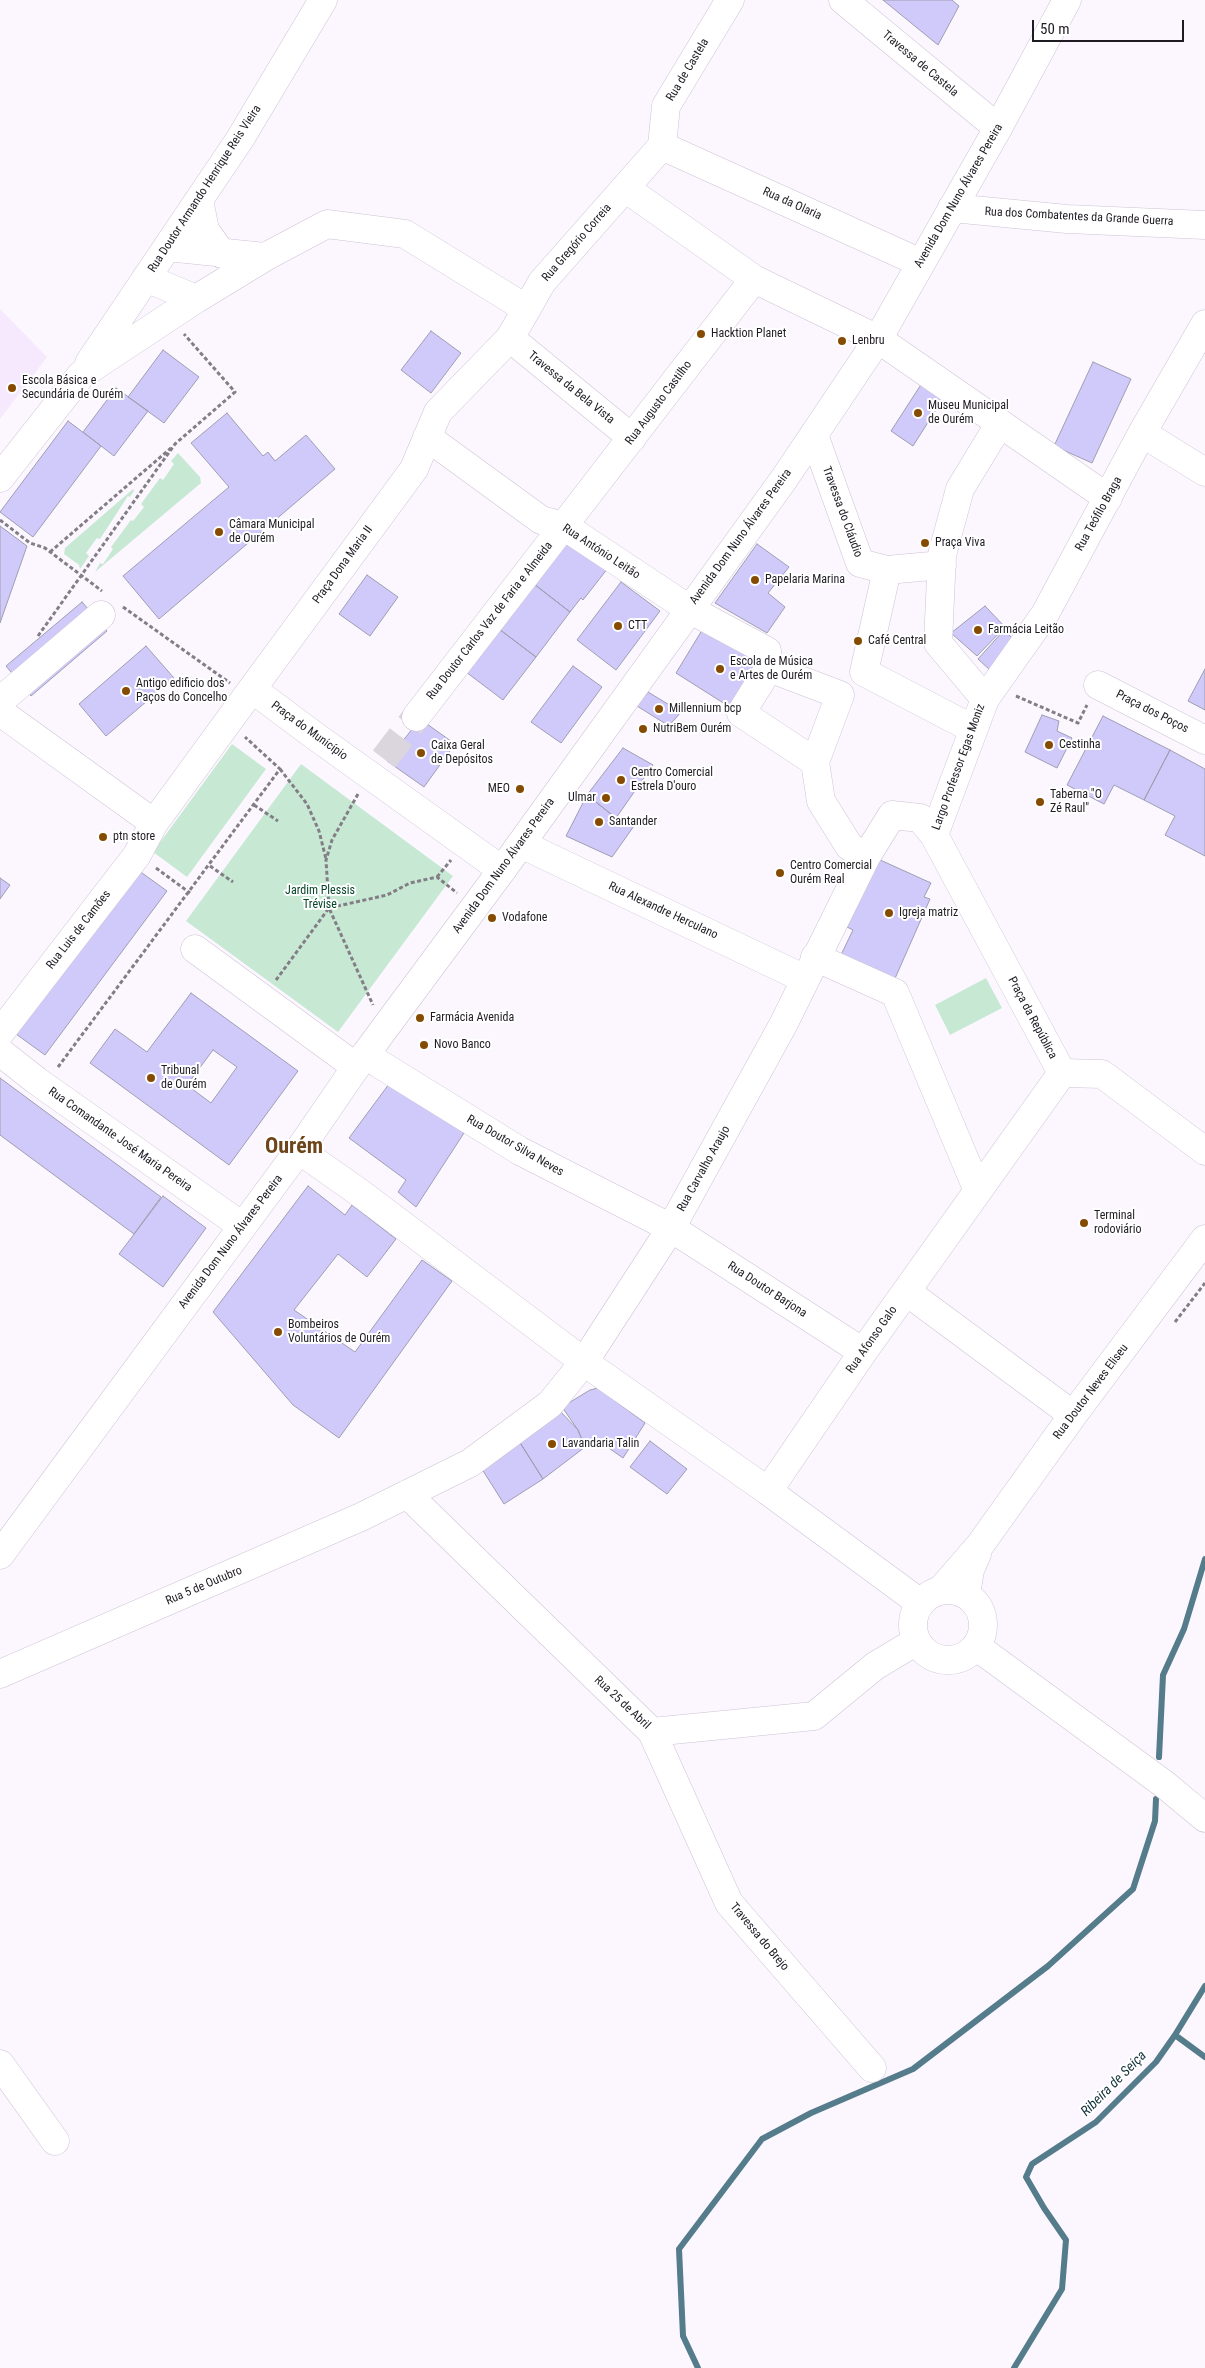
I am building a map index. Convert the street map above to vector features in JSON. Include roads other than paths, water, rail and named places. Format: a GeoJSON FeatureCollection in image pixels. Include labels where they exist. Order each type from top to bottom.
{"type":"FeatureCollection","features":[{"type":"Feature","properties":{"kind":"street","name":"Rua Doutor Armando Henrique Reis Vieira"},"geometry":{"type":"LineString","coordinates":[[81,374],[240,139],[323,0]]}},
{"type":"Feature","properties":{"kind":"street","name":"Rua de Castela"},"geometry":{"type":"LineString","coordinates":[[662,146],[666,106],[730,0]]}},
{"type":"Feature","properties":{"kind":"street","name":"Travessa de Castela"},"geometry":{"type":"LineString","coordinates":[[842,0],[998,128]]}},
{"type":"Feature","properties":{"kind":"street","name":"Avenida Dom Nuno Álvares Pereira"},"geometry":{"type":"LineString","coordinates":[[0,1555],[299,1150],[360,1061],[521,844],[814,435],[878,339],[998,128],[1067,0]]}},
{"type":"Feature","properties":{"kind":"street","name":"Rua Gregório Correia"},"geometry":{"type":"LineString","coordinates":[[426,437],[438,412],[510,338],[542,282],[662,146]]}},
{"type":"Feature","properties":{"kind":"street","name":"Rua da Olaria"},"geometry":{"type":"LineString","coordinates":[[662,146],[921,263]]}},
{"type":"Feature","properties":{"kind":"street"},"geometry":{"type":"LineString","coordinates":[[625,188],[754,280],[878,339],[1108,498]]}},
{"type":"Feature","properties":{"kind":"street"},"geometry":{"type":"LineString","coordinates":[[199,200],[206,230],[222,254]]}},
{"type":"Feature","properties":{"kind":"street","name":"Rua dos Combatentes da Grande Guerra"},"geometry":{"type":"LineString","coordinates":[[952,208],[1067,218],[1205,225]]}},
{"type":"Feature","properties":{"kind":"street"},"geometry":{"type":"LineString","coordinates":[[0,478],[81,374],[264,257],[327,224],[405,234],[527,309]]}},
{"type":"Feature","properties":{"kind":"street"},"geometry":{"type":"LineString","coordinates":[[167,247],[264,257]]}},
{"type":"Feature","properties":{"kind":"street"},"geometry":{"type":"LineString","coordinates":[[146,278],[196,299]]}},
{"type":"Feature","properties":{"kind":"street","name":"Rua Augusto Castilho"},"geometry":{"type":"LineString","coordinates":[[564,526],[754,280]]}},
{"type":"Feature","properties":{"kind":"street","name":"Rua Teófilo Braga"},"geometry":{"type":"LineString","coordinates":[[989,693],[1045,614],[1142,433],[1205,324]]}},
{"type":"Feature","properties":{"kind":"street","name":"Travessa da Bela Vista"},"geometry":{"type":"LineString","coordinates":[[510,338],[632,438]]}},
{"type":"Feature","properties":{"kind":"street"},"geometry":{"type":"LineString","coordinates":[[989,693],[938,643],[942,555],[960,490],[1000,423]]}},
{"type":"Feature","properties":{"kind":"street"},"geometry":{"type":"LineString","coordinates":[[1142,433],[1205,472]]}},
{"type":"Feature","properties":{"kind":"street","name":"Travessa do Cláudio"},"geometry":{"type":"LineString","coordinates":[[814,435],[860,563],[887,570]]}},
{"type":"Feature","properties":{"kind":"street","name":"Rua António Leitão"},"geometry":{"type":"LineString","coordinates":[[426,437],[541,520],[564,526],[689,609],[767,651],[769,668]]}},
{"type":"Feature","properties":{"kind":"street","name":"Praça Dona Maria II"},"geometry":{"type":"LineString","coordinates":[[244,688],[414,469],[426,437]]}},
{"type":"Feature","properties":{"kind":"street","name":"Rua Doutor Carlos Vaz de Faria e Almeida"},"geometry":{"type":"LineString","coordinates":[[416,716],[564,526]]}},
{"type":"Feature","properties":{"kind":"street"},"geometry":{"type":"LineString","coordinates":[[866,857],[849,846],[821,801],[815,762],[840,696],[864,672],[887,570],[942,565]]}},
{"type":"Feature","properties":{"kind":"street"},"geometry":{"type":"LineString","coordinates":[[0,701],[109,605]]}},
{"type":"Feature","properties":{"kind":"street"},"geometry":{"type":"LineString","coordinates":[[815,762],[741,713],[769,668],[840,696]]}},
{"type":"Feature","properties":{"kind":"street"},"geometry":{"type":"LineString","coordinates":[[864,672],[973,729]]}},
{"type":"Feature","properties":{"kind":"street","name":"Praça dos Poços"},"geometry":{"type":"LineString","coordinates":[[1098,685],[1205,740]]}},
{"type":"Feature","properties":{"kind":"street"},"geometry":{"type":"LineString","coordinates":[[0,712],[154,823],[244,688]]}},
{"type":"Feature","properties":{"kind":"street","name":"Praça do Município"},"geometry":{"type":"LineString","coordinates":[[244,688],[377,767],[502,870]]}},
{"type":"Feature","properties":{"kind":"street","name":"Largo Professor Egas Moniz"},"geometry":{"type":"LineString","coordinates":[[934,835],[973,729],[989,693]]}},
{"type":"Feature","properties":{"kind":"street","name":"Rua Carvalho Araujo"},"geometry":{"type":"LineString","coordinates":[[407,1494],[470,1463],[550,1404],[584,1362],[671,1228],[783,1025],[866,857],[892,815],[920,818],[934,835]]}},
{"type":"Feature","properties":{"kind":"street","name":"Rua Luis de Camões"},"geometry":{"type":"LineString","coordinates":[[0,1033],[137,855],[154,823]]}},
{"type":"Feature","properties":{"kind":"street","name":"Praça da República"},"geometry":{"type":"LineString","coordinates":[[934,835],[1062,1073],[978,1191]]}},
{"type":"Feature","properties":{"kind":"street","name":"Rua Alexandre Herculano"},"geometry":{"type":"LineString","coordinates":[[521,844],[810,968],[896,993],[978,1191]]}},
{"type":"Feature","properties":{"kind":"street","name":"Rua Doutor Silva Neves"},"geometry":{"type":"LineString","coordinates":[[195,949],[262,998],[360,1061],[520,1151],[671,1228]]}},
{"type":"Feature","properties":{"kind":"street","name":"Rua Comandante José Maria Pereira"},"geometry":{"type":"LineString","coordinates":[[0,1052],[44,1086],[242,1226]]}},
{"type":"Feature","properties":{"kind":"street"},"geometry":{"type":"LineString","coordinates":[[1062,1073],[1102,1074],[1205,1151]]}},
{"type":"Feature","properties":{"kind":"street"},"geometry":{"type":"LineString","coordinates":[[299,1150],[360,1193],[584,1362],[768,1491],[942,1595],[980,1608],[984,1628],[977,1647],[956,1661],[932,1658],[915,1642],[911,1622],[942,1595]]}},
{"type":"Feature","properties":{"kind":"street","name":"Rua Afonso Galo"},"geometry":{"type":"LineString","coordinates":[[768,1491],[978,1191]]}},
{"type":"Feature","properties":{"kind":"street","name":"Rua Doutor Barjona"},"geometry":{"type":"LineString","coordinates":[[671,1228],[864,1352]]}},
{"type":"Feature","properties":{"kind":"street","name":"Rua Doutor Neves Eliseu"},"geometry":{"type":"LineString","coordinates":[[942,1595],[970,1570],[980,1545],[1073,1415],[1205,1239]]}},
{"type":"Feature","properties":{"kind":"street"},"geometry":{"type":"LineString","coordinates":[[907,1292],[1073,1415]]}},
{"type":"Feature","properties":{"kind":"street","name":"Rua 5 de Outubro"},"geometry":{"type":"LineString","coordinates":[[0,1674],[362,1517],[407,1494]]}},
{"type":"Feature","properties":{"kind":"street","name":"Rua 25 de Abril"},"geometry":{"type":"LineString","coordinates":[[407,1494],[652,1732],[814,1716],[875,1666],[915,1642]]}},
{"type":"Feature","properties":{"kind":"street"},"geometry":{"type":"LineString","coordinates":[[977,1647],[1164,1784],[1205,1818]]}},
{"type":"Feature","properties":{"kind":"street","name":"Travessa do Brejo"},"geometry":{"type":"LineString","coordinates":[[652,1732],[730,1903],[872,2068]]}},
{"type":"Feature","properties":{"kind":"street"},"geometry":{"type":"LineString","coordinates":[[0,2064],[55,2141]]}},
{"type":"Feature","properties":{"kind":"waterway"},"geometry":{"type":"LineString","coordinates":[[1159,1757],[1163,1675],[1184,1629],[1205,1559]]}},
{"type":"Feature","properties":{"kind":"waterway"},"geometry":{"type":"LineString","coordinates":[[698,2368],[683,2336],[679,2249],[762,2139],[811,2113],[913,2069],[1048,1966],[1133,1889],[1155,1821],[1156,1799]]}},
{"type":"Feature","properties":{"kind":"waterway","name":"Ribeira de Seiça"},"geometry":{"type":"LineString","coordinates":[[1014,2368],[1062,2289],[1066,2240],[1026,2177],[1032,2164],[1096,2122],[1156,2062],[1205,1986]]}},
{"type":"Feature","properties":{"kind":"waterway"},"geometry":{"type":"LineString","coordinates":[[1175,2035],[1205,2057]]}},
{"type":"Feature","properties":{"kind":"tunnel"},"geometry":{"type":"LineString","coordinates":[[384,759],[416,717]]}},
{"type":"Feature","properties":{"kind":"place","name":"Hacktion Planet"},"geometry":{"type":"Point","coordinates":[701,334]}},
{"type":"Feature","properties":{"kind":"place","name":"Lenbru"},"geometry":{"type":"Point","coordinates":[842,341]}},
{"type":"Feature","properties":{"kind":"place","name":"Escola Básica e Secundária de Ourém"},"geometry":{"type":"Point","coordinates":[12,388]}},
{"type":"Feature","properties":{"kind":"place","name":"Museu Municipal de Ourém"},"geometry":{"type":"Point","coordinates":[918,413]}},
{"type":"Feature","properties":{"kind":"place","name":"Câmara Municipal de Ourém"},"geometry":{"type":"Point","coordinates":[219,532]}},
{"type":"Feature","properties":{"kind":"place","name":"Praça Viva"},"geometry":{"type":"Point","coordinates":[925,543]}},
{"type":"Feature","properties":{"kind":"place","name":"Papelaria Marina"},"geometry":{"type":"Point","coordinates":[755,580]}},
{"type":"Feature","properties":{"kind":"place","name":"CTT"},"geometry":{"type":"Point","coordinates":[618,626]}},
{"type":"Feature","properties":{"kind":"place","name":"Farmácia Leitão"},"geometry":{"type":"Point","coordinates":[978,630]}},
{"type":"Feature","properties":{"kind":"place","name":"Café Central"},"geometry":{"type":"Point","coordinates":[858,641]}},
{"type":"Feature","properties":{"kind":"place","name":"Escola de Música e Artes de Ourém"},"geometry":{"type":"Point","coordinates":[720,669]}},
{"type":"Feature","properties":{"kind":"place","name":"Antigo edificio dos Paços do Concelho"},"geometry":{"type":"Point","coordinates":[126,691]}},
{"type":"Feature","properties":{"kind":"place","name":"Millennium bcp"},"geometry":{"type":"Point","coordinates":[659,709]}},
{"type":"Feature","properties":{"kind":"place","name":"NutriBem Ourém"},"geometry":{"type":"Point","coordinates":[643,729]}},
{"type":"Feature","properties":{"kind":"place","name":"Cestinha"},"geometry":{"type":"Point","coordinates":[1049,745]}},
{"type":"Feature","properties":{"kind":"place","name":"Caixa Geral de Depósitos"},"geometry":{"type":"Point","coordinates":[421,753]}},
{"type":"Feature","properties":{"kind":"place","name":"Centro Comercial Estrela D'ouro"},"geometry":{"type":"Point","coordinates":[621,780]}},
{"type":"Feature","properties":{"kind":"place","name":"MEO"},"geometry":{"type":"Point","coordinates":[520,789]}},
{"type":"Feature","properties":{"kind":"place","name":"Ulmar"},"geometry":{"type":"Point","coordinates":[606,798]}},
{"type":"Feature","properties":{"kind":"place","name":"Taberna \"O Zé Raul\""},"geometry":{"type":"Point","coordinates":[1040,802]}},
{"type":"Feature","properties":{"kind":"place","name":"Santander"},"geometry":{"type":"Point","coordinates":[599,822]}},
{"type":"Feature","properties":{"kind":"place","name":"ptn store"},"geometry":{"type":"Point","coordinates":[103,837]}},
{"type":"Feature","properties":{"kind":"place","name":"Centro Comercial Ourém Real"},"geometry":{"type":"Point","coordinates":[780,873]}},
{"type":"Feature","properties":{"kind":"place","name":"Igreja matriz"},"geometry":{"type":"Point","coordinates":[889,913]}},
{"type":"Feature","properties":{"kind":"place","name":"Vodafone"},"geometry":{"type":"Point","coordinates":[492,918]}},
{"type":"Feature","properties":{"kind":"place","name":"Farmácia Avenida"},"geometry":{"type":"Point","coordinates":[420,1018]}},
{"type":"Feature","properties":{"kind":"place","name":"Novo Banco"},"geometry":{"type":"Point","coordinates":[424,1045]}},
{"type":"Feature","properties":{"kind":"place","name":"Tribunal de Ourém"},"geometry":{"type":"Point","coordinates":[151,1078]}},
{"type":"Feature","properties":{"kind":"place","name":"Terminal rodoviário"},"geometry":{"type":"Point","coordinates":[1084,1223]}},
{"type":"Feature","properties":{"kind":"place","name":"Bombeiros Voluntários de Ourém"},"geometry":{"type":"Point","coordinates":[278,1332]}},
{"type":"Feature","properties":{"kind":"place","name":"Lavandaria Talin"},"geometry":{"type":"Point","coordinates":[552,1444]}},
{"type":"Feature","properties":{"kind":"district","name":"Ourém"},"geometry":{"type":"Point","coordinates":[294,1147]}},
{"type":"Feature","properties":{"kind":"park label","name":"Jardim Plessis Trévise"},"geometry":{"type":"Point","coordinates":[320,898]}}]}
